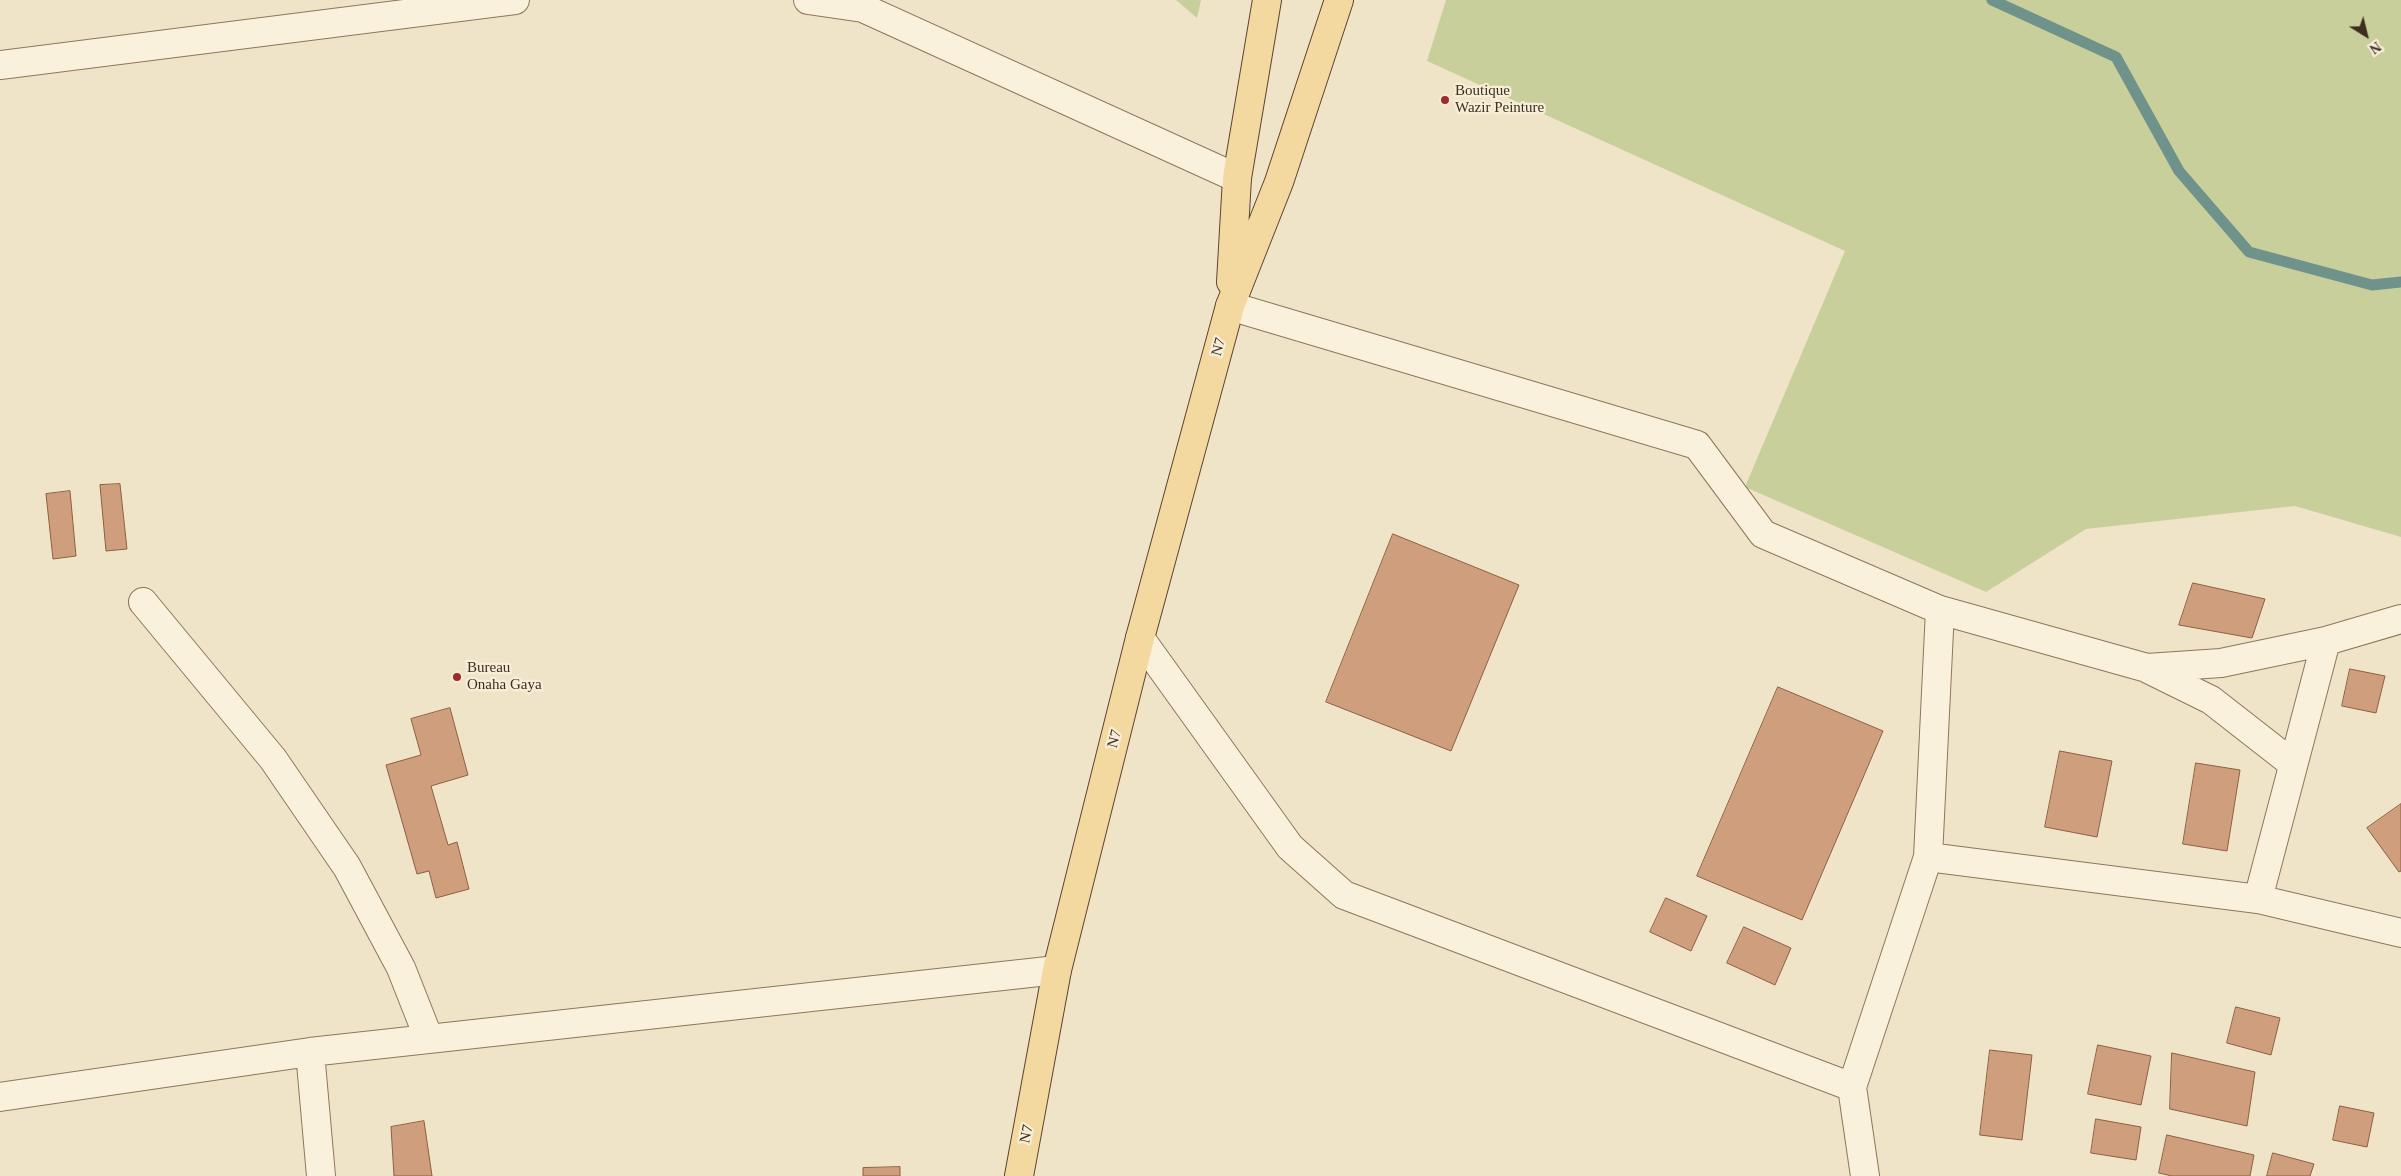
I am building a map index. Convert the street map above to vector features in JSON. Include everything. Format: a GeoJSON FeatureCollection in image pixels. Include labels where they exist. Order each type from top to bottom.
{"type":"FeatureCollection","features":[{"type":"Feature","properties":{"kind":"main road"},"geometry":{"type":"LineString","coordinates":[[1230,306],[1237,178],[1267,0]]}},
{"type":"Feature","properties":{"kind":"main road"},"geometry":{"type":"LineString","coordinates":[[1230,306],[1279,182],[1339,0]]}},
{"type":"Feature","properties":{"kind":"main road","name":"N7"},"geometry":{"type":"LineString","coordinates":[[1019,1176],[1057,970],[1140,638],[1230,306]]}},
{"type":"Feature","properties":{"kind":"street"},"geometry":{"type":"LineString","coordinates":[[0,65],[515,0]]}},
{"type":"Feature","properties":{"kind":"street"},"geometry":{"type":"LineString","coordinates":[[808,0],[863,8],[1237,178]]}},
{"type":"Feature","properties":{"kind":"street"},"geometry":{"type":"LineString","coordinates":[[1230,306],[1697,445],[1763,534],[1940,610],[2147,668],[2211,700],[2293,764]]}},
{"type":"Feature","properties":{"kind":"street"},"geometry":{"type":"LineString","coordinates":[[143,602],[272,759],[347,867],[402,968],[429,1039]]}},
{"type":"Feature","properties":{"kind":"street"},"geometry":{"type":"LineString","coordinates":[[1865,1176],[1852,1087],[1928,857],[1940,610]]}},
{"type":"Feature","properties":{"kind":"street"},"geometry":{"type":"LineString","coordinates":[[2147,668],[2221,663],[2326,641],[2401,619]]}},
{"type":"Feature","properties":{"kind":"street"},"geometry":{"type":"LineString","coordinates":[[1140,638],[1290,847],[1344,895],[1852,1087]]}},
{"type":"Feature","properties":{"kind":"street"},"geometry":{"type":"LineString","coordinates":[[2258,898],[2326,641]]}},
{"type":"Feature","properties":{"kind":"street"},"geometry":{"type":"LineString","coordinates":[[1928,857],[2258,898],[2401,932]]}},
{"type":"Feature","properties":{"kind":"street"},"geometry":{"type":"LineString","coordinates":[[0,1098],[310,1052],[1057,970]]}},
{"type":"Feature","properties":{"kind":"street"},"geometry":{"type":"LineString","coordinates":[[310,1052],[321,1176]]}},
{"type":"Feature","properties":{"kind":"green space"},"geometry":{"type":"Polygon","coordinates":[[[1176,0],[1201,0],[1197,18],[1176,0]]]}},
{"type":"Feature","properties":{"kind":"green space"},"geometry":{"type":"Polygon","coordinates":[[[1446,0],[2401,0],[2401,537],[2295,506],[2086,529],[1986,592],[1745,487],[1845,251],[1427,61],[1446,0]]]}},
{"type":"Feature","properties":{"kind":"building"},"geometry":{"type":"Polygon","coordinates":[[[120,484],[127,549],[106,551],[100,485],[120,484]]]}},
{"type":"Feature","properties":{"kind":"building"},"geometry":{"type":"Polygon","coordinates":[[[70,491],[76,556],[53,559],[46,494],[70,491]]]}},
{"type":"Feature","properties":{"kind":"building"},"geometry":{"type":"Polygon","coordinates":[[[1393,534],[1519,585],[1451,751],[1326,702],[1393,534]]]}},
{"type":"Feature","properties":{"kind":"building"},"geometry":{"type":"Polygon","coordinates":[[[2193,583],[2265,599],[2252,638],[2179,625],[2193,583]]]}},
{"type":"Feature","properties":{"kind":"building"},"geometry":{"type":"Polygon","coordinates":[[[2350,669],[2385,676],[2376,713],[2342,706],[2350,669]]]}},
{"type":"Feature","properties":{"kind":"building"},"geometry":{"type":"Polygon","coordinates":[[[1778,687],[1883,731],[1802,920],[1697,876],[1778,687]]]}},
{"type":"Feature","properties":{"kind":"building"},"geometry":{"type":"Polygon","coordinates":[[[450,708],[468,775],[431,786],[448,845],[457,842],[469,889],[436,898],[429,871],[417,874],[386,765],[421,755],[411,719],[450,708]]]}},
{"type":"Feature","properties":{"kind":"building"},"geometry":{"type":"Polygon","coordinates":[[[2060,751],[2112,761],[2097,837],[2045,827],[2060,751]]]}},
{"type":"Feature","properties":{"kind":"building"},"geometry":{"type":"Polygon","coordinates":[[[2196,763],[2240,770],[2227,851],[2183,844],[2196,763]]]}},
{"type":"Feature","properties":{"kind":"building"},"geometry":{"type":"Polygon","coordinates":[[[2401,804],[2401,871],[2399,872],[2367,828],[2401,804]]]}},
{"type":"Feature","properties":{"kind":"building"},"geometry":{"type":"Polygon","coordinates":[[[1666,898],[1707,916],[1691,951],[1650,932],[1666,898]]]}},
{"type":"Feature","properties":{"kind":"building"},"geometry":{"type":"Polygon","coordinates":[[[1744,927],[1791,948],[1775,985],[1727,963],[1744,927]]]}},
{"type":"Feature","properties":{"kind":"building"},"geometry":{"type":"Polygon","coordinates":[[[2236,1007],[2280,1018],[2271,1055],[2227,1043],[2236,1007]]]}},
{"type":"Feature","properties":{"kind":"building"},"geometry":{"type":"Polygon","coordinates":[[[2098,1045],[2151,1056],[2141,1105],[2088,1094],[2098,1045]]]}},
{"type":"Feature","properties":{"kind":"building"},"geometry":{"type":"Polygon","coordinates":[[[1990,1050],[2032,1055],[2022,1140],[1980,1135],[1990,1050]]]}},
{"type":"Feature","properties":{"kind":"building"},"geometry":{"type":"Polygon","coordinates":[[[2172,1053],[2255,1072],[2247,1126],[2170,1109],[2172,1053]]]}},
{"type":"Feature","properties":{"kind":"building"},"geometry":{"type":"Polygon","coordinates":[[[2340,1106],[2374,1113],[2367,1147],[2333,1140],[2340,1106]]]}},
{"type":"Feature","properties":{"kind":"building"},"geometry":{"type":"Polygon","coordinates":[[[2096,1119],[2141,1127],[2136,1160],[2091,1153],[2096,1119]]]}},
{"type":"Feature","properties":{"kind":"building"},"geometry":{"type":"Polygon","coordinates":[[[424,1121],[432,1176],[394,1176],[391,1127],[424,1121]]]}},
{"type":"Feature","properties":{"kind":"building"},"geometry":{"type":"Polygon","coordinates":[[[2167,1135],[2254,1155],[2250,1176],[2172,1176],[2159,1173],[2167,1135]]]}},
{"type":"Feature","properties":{"kind":"building"},"geometry":{"type":"Polygon","coordinates":[[[2273,1153],[2314,1164],[2310,1176],[2267,1176],[2273,1153]]]}},
{"type":"Feature","properties":{"kind":"building"},"geometry":{"type":"Polygon","coordinates":[[[900,1167],[900,1176],[863,1176],[863,1168],[900,1167]]]}},
{"type":"Feature","properties":{"kind":"waterway"},"geometry":{"type":"LineString","coordinates":[[1992,0],[2116,57],[2179,171],[2249,252],[2372,285],[2401,282]]}},
{"type":"Feature","properties":{"kind":"place","name":"Boutique Wazir Peinture"},"geometry":{"type":"Point","coordinates":[1445,100]}},
{"type":"Feature","properties":{"kind":"place","name":"Bureau Onaha Gaya"},"geometry":{"type":"Point","coordinates":[457,677]}}]}
